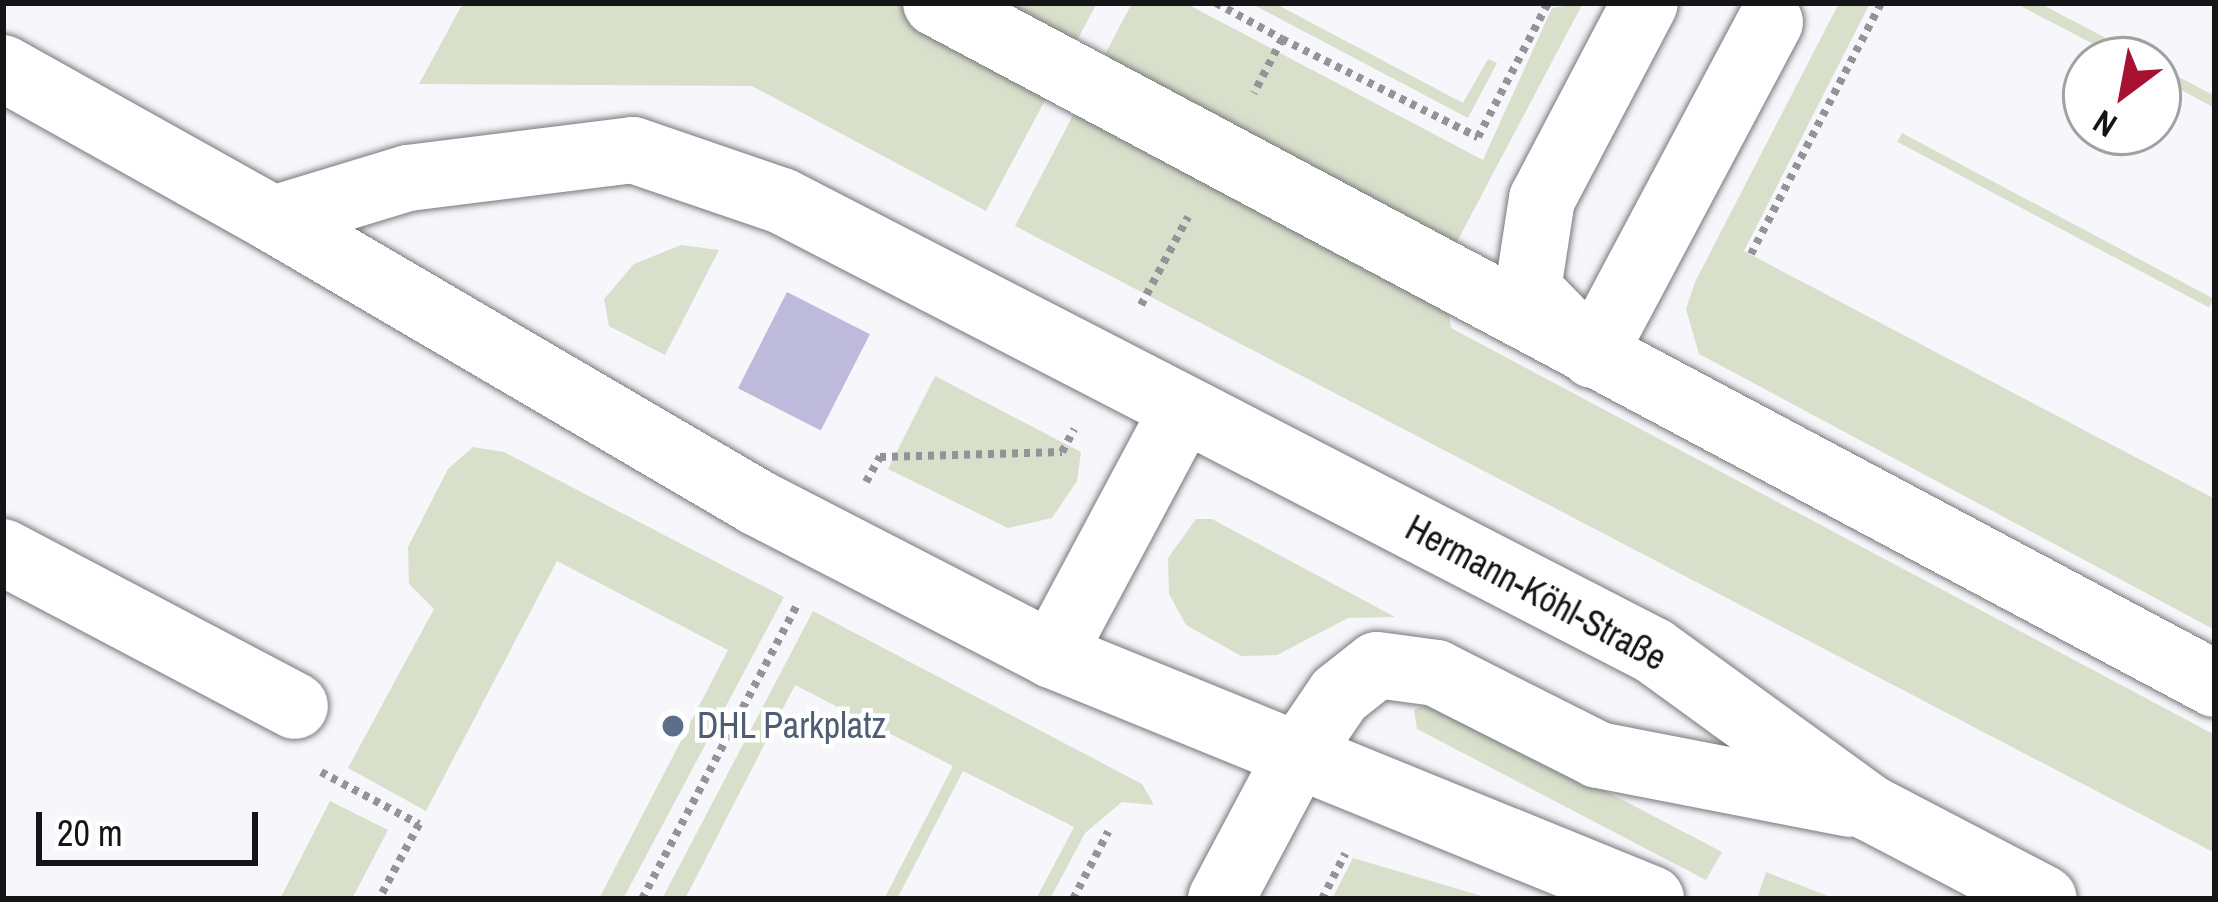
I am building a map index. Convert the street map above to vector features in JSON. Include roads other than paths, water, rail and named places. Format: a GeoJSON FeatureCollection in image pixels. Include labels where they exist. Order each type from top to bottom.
{"type":"FeatureCollection","features":[{"type":"Feature","properties":{"kind":"street"},"geometry":{"type":"LineString","coordinates":[[936,3],[2215,684]]}},
{"type":"Feature","properties":{"kind":"street"},"geometry":{"type":"LineString","coordinates":[[1593,356],[1528,289],[1542,200],[1645,3]]}},
{"type":"Feature","properties":{"kind":"street"},"geometry":{"type":"LineString","coordinates":[[1593,356],[1770,22]]}},
{"type":"Feature","properties":{"kind":"street"},"geometry":{"type":"LineString","coordinates":[[3,68],[758,503],[1052,656],[1295,760],[1651,899]]}},
{"type":"Feature","properties":{"kind":"street","name":"Hermann-Köhl-Straße"},"geometry":{"type":"LineString","coordinates":[[273,220],[408,178],[632,150],[782,201],[1654,651],[1870,808],[2044,899]]}},
{"type":"Feature","properties":{"kind":"street"},"geometry":{"type":"LineString","coordinates":[[1052,656],[1183,410]]}},
{"type":"Feature","properties":{"kind":"street"},"geometry":{"type":"LineString","coordinates":[[3,551],[296,706]]}},
{"type":"Feature","properties":{"kind":"street","name":"Hermann-Köhl-Straße"},"geometry":{"type":"LineString","coordinates":[[1221,899],[1295,760],[1339,695],[1377,665],[1436,673],[1598,755],[1870,808]]}},
{"type":"Feature","properties":{"kind":"place","name":"DHL Parkplatz"},"geometry":{"type":"Point","coordinates":[673,726]}}]}
